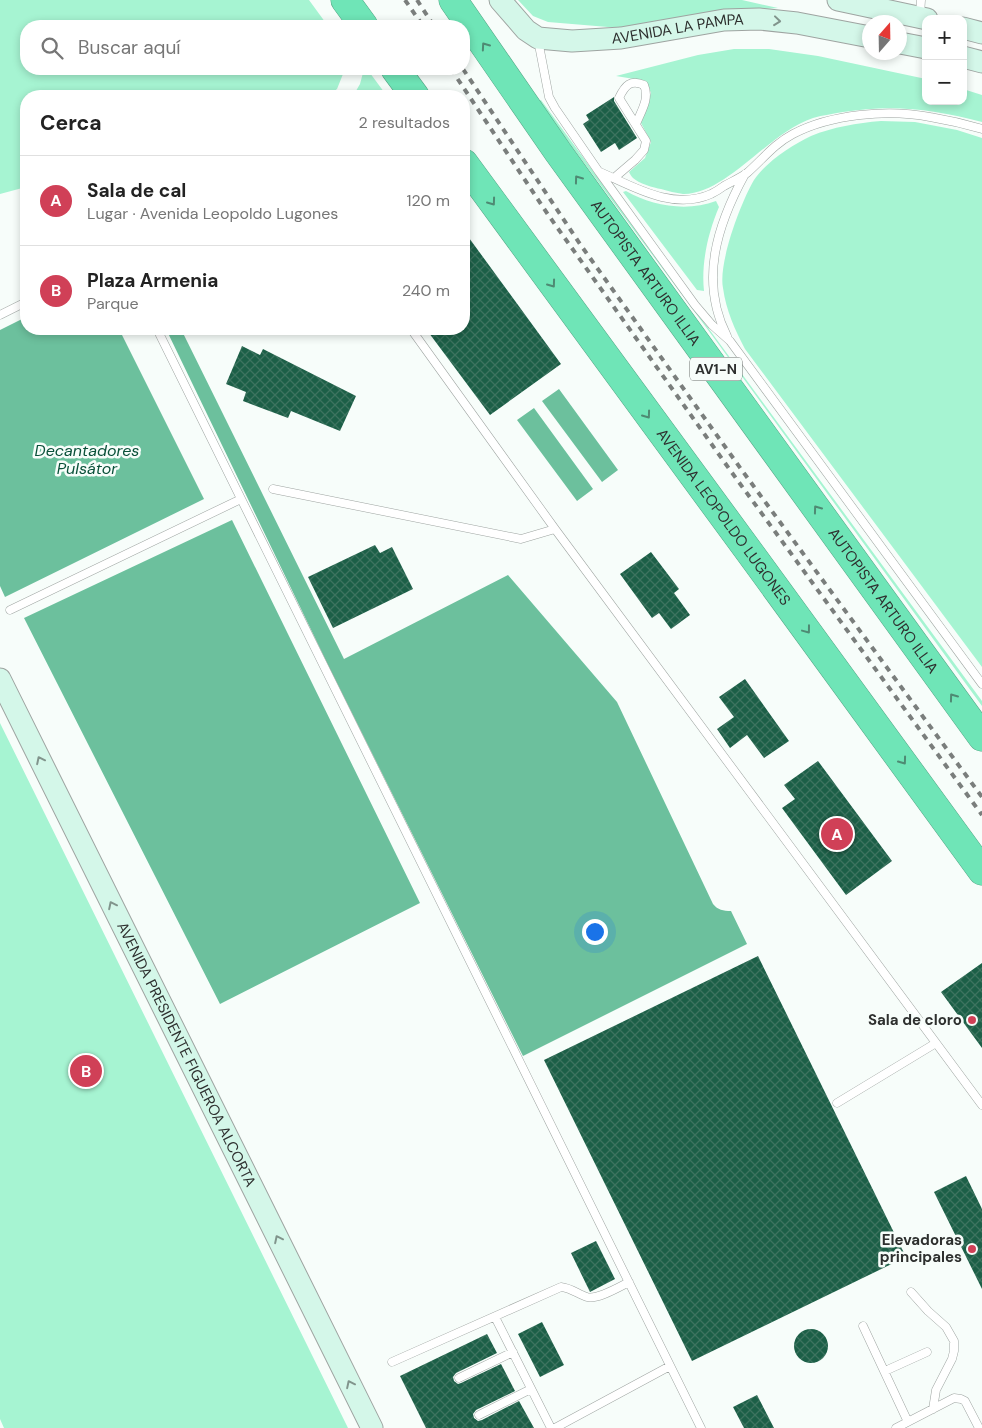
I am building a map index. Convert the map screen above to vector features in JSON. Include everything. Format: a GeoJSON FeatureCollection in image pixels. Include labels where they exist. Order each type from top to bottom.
{"type":"FeatureCollection","features":[{"type":"Feature","properties":{"kind":"highway"},"geometry":{"type":"LineString","coordinates":[[345,0],[360,20]]}},
{"type":"Feature","properties":{"kind":"highway","name":"AUTOPISTA ARTURO ILLIA"},"geometry":{"type":"LineString","coordinates":[[453,0],[467,20]]}},
{"type":"Feature","properties":{"kind":"highway","name":"AUTOPISTA ARTURO ILLIA"},"geometry":{"type":"LineString","coordinates":[[470,25],[558,152],[982,736]]}},
{"type":"Feature","properties":{"kind":"highway"},"geometry":{"type":"LineString","coordinates":[[399,75],[411,90]]}},
{"type":"Feature","properties":{"kind":"highway","name":"AVENIDA LEOPOLDO LUGONES"},"geometry":{"type":"LineString","coordinates":[[470,171],[982,871]]}},
{"type":"Feature","properties":{"kind":"main road"},"geometry":{"type":"LineString","coordinates":[[500,0],[526,30],[538,38]]}},
{"type":"Feature","properties":{"kind":"main road"},"geometry":{"type":"LineString","coordinates":[[838,0],[923,12]]}},
{"type":"Feature","properties":{"kind":"main road","name":"AVENIDA LA PAMPA"},"geometry":{"type":"LineString","coordinates":[[538,38],[572,41],[621,38],[724,20],[759,19],[798,23],[862,35]]}},
{"type":"Feature","properties":{"kind":"main road"},"geometry":{"type":"LineString","coordinates":[[907,44],[922,47]]}},
{"type":"Feature","properties":{"kind":"main road"},"geometry":{"type":"LineString","coordinates":[[967,58],[982,62]]}},
{"type":"Feature","properties":{"kind":"main road","name":"AVENIDA PRESIDENTE FIGUEROA ALCORTA"},"geometry":{"type":"LineString","coordinates":[[0,679],[372,1428]]}},
{"type":"Feature","properties":{"kind":"lane"},"geometry":{"type":"LineString","coordinates":[[538,38],[550,97],[555,108],[695,305],[730,342]]}},
{"type":"Feature","properties":{"kind":"lane"},"geometry":{"type":"LineString","coordinates":[[614,178],[644,150],[646,141],[619,98],[623,90],[630,84],[637,82],[644,85],[647,92],[646,100],[636,124]]}},
{"type":"Feature","properties":{"kind":"lane"},"geometry":{"type":"LineString","coordinates":[[599,172],[655,196],[684,200],[711,194],[745,174],[770,151],[793,134],[813,126],[857,116],[903,114],[929,116],[982,129]]}},
{"type":"Feature","properties":{"kind":"lane"},"geometry":{"type":"LineString","coordinates":[[745,174],[729,204],[715,251],[713,297],[719,321],[730,342],[982,684]]}},
{"type":"Feature","properties":{"kind":"lane"},"geometry":{"type":"LineString","coordinates":[[0,315],[20,305]]}},
{"type":"Feature","properties":{"kind":"lane"},"geometry":{"type":"LineString","coordinates":[[160,335],[700,1428]]}},
{"type":"Feature","properties":{"kind":"lane"},"geometry":{"type":"LineString","coordinates":[[414,335],[555,529],[982,1105]]}},
{"type":"Feature","properties":{"kind":"lane"},"geometry":{"type":"LineString","coordinates":[[273,489],[521,539],[555,529]]}},
{"type":"Feature","properties":{"kind":"lane"},"geometry":{"type":"LineString","coordinates":[[10,610],[241,499]]}},
{"type":"Feature","properties":{"kind":"lane"},"geometry":{"type":"LineString","coordinates":[[837,1103],[936,1043]]}},
{"type":"Feature","properties":{"kind":"lane"},"geometry":{"type":"LineString","coordinates":[[392,1362],[561,1287],[589,1298],[596,1297],[628,1282]]}},
{"type":"Feature","properties":{"kind":"lane"},"geometry":{"type":"LineString","coordinates":[[911,1292],[946,1327],[954,1341],[952,1359],[936,1390],[934,1409]]}},
{"type":"Feature","properties":{"kind":"lane"},"geometry":{"type":"LineString","coordinates":[[495,1317],[551,1428]]}},
{"type":"Feature","properties":{"kind":"lane"},"geometry":{"type":"LineString","coordinates":[[863,1326],[908,1422]]}},
{"type":"Feature","properties":{"kind":"lane"},"geometry":{"type":"LineString","coordinates":[[459,1378],[513,1352]]}},
{"type":"Feature","properties":{"kind":"lane"},"geometry":{"type":"LineString","coordinates":[[885,1371],[927,1352]]}},
{"type":"Feature","properties":{"kind":"lane"},"geometry":{"type":"LineString","coordinates":[[555,1428],[670,1366]]}},
{"type":"Feature","properties":{"kind":"lane"},"geometry":{"type":"LineString","coordinates":[[480,1415],[531,1388]]}},
{"type":"Feature","properties":{"kind":"lane"},"geometry":{"type":"LineString","coordinates":[[896,1428],[954,1398],[961,1398],[965,1401],[979,1428]]}},
{"type":"Feature","properties":{"kind":"shaded area"},"geometry":{"type":"Polygon","coordinates":[[[0,0],[309,0],[324,20],[20,20],[20,75],[343,75],[336,90],[20,90],[20,189],[0,194],[0,0]]]}},
{"type":"Feature","properties":{"kind":"shaded area"},"geometry":{"type":"Polygon","coordinates":[[[518,0],[742,0],[778,8],[693,15],[620,28],[548,22],[533,16],[518,0]]]}},
{"type":"Feature","properties":{"kind":"shaded area"},"geometry":{"type":"Polygon","coordinates":[[[734,49],[769,49],[818,56],[922,78],[922,105],[967,105],[967,90],[982,95],[982,122],[930,111],[896,108],[879,108],[824,115],[797,125],[715,185],[699,192],[683,194],[650,186],[635,180],[629,172],[645,158],[651,142],[641,123],[651,93],[646,81],[616,76],[698,55],[734,49]]]}},
{"type":"Feature","properties":{"kind":"shaded area"},"geometry":{"type":"Polygon","coordinates":[[[362,75],[371,75],[383,90],[356,90],[362,75]]]}},
{"type":"Feature","properties":{"kind":"shaded area"},"geometry":{"type":"Polygon","coordinates":[[[541,100],[982,701],[982,706],[714,338],[538,101],[541,100]]]}},
{"type":"Feature","properties":{"kind":"shaded area"},"geometry":{"type":"Polygon","coordinates":[[[881,121],[915,122],[957,130],[982,138],[982,667],[745,349],[731,320],[724,296],[722,277],[727,249],[743,203],[759,173],[780,155],[811,136],[845,126],[881,121]]]}},
{"type":"Feature","properties":{"kind":"shaded area"},"geometry":{"type":"Polygon","coordinates":[[[626,191],[658,204],[670,206],[693,206],[716,201],[719,207],[706,248],[703,280],[704,291],[697,290],[623,192],[626,191]]]}},
{"type":"Feature","properties":{"kind":"shaded area"},"geometry":{"type":"Polygon","coordinates":[[[0,723],[348,1428],[4,1428],[0,1419],[0,723]]]}},
{"type":"Feature","properties":{"kind":"water","name":"Decantadores Pulsátor"},"geometry":{"type":"Polygon","coordinates":[[[20,320],[20,335],[122,335],[204,499],[5,597],[0,586],[0,330],[20,320]]]}},
{"type":"Feature","properties":{"kind":"water"},"geometry":{"type":"Polygon","coordinates":[[[169,335],[184,335],[344,659],[508,575],[617,702],[713,904],[721,910],[731,911],[747,944],[523,1056],[329,667],[169,335]]]}},
{"type":"Feature","properties":{"kind":"water"},"geometry":{"type":"Polygon","coordinates":[[[559,389],[618,470],[602,482],[542,401],[559,389]]]}},
{"type":"Feature","properties":{"kind":"water"},"geometry":{"type":"Polygon","coordinates":[[[534,408],[593,489],[577,501],[517,420],[534,408]]]}},
{"type":"Feature","properties":{"kind":"water"},"geometry":{"type":"Polygon","coordinates":[[[232,520],[420,903],[220,1004],[24,618],[232,520]]]}},
{"type":"Feature","properties":{"kind":"building"},"geometry":{"type":"Polygon","coordinates":[[[614,97],[614,101],[637,138],[619,150],[615,143],[601,152],[583,124],[589,120],[586,115],[614,97]]]}},
{"type":"Feature","properties":{"kind":"building"},"geometry":{"type":"Polygon","coordinates":[[[470,239],[561,364],[490,415],[430,335],[470,335],[470,239]]]}},
{"type":"Feature","properties":{"kind":"building"},"geometry":{"type":"Polygon","coordinates":[[[242,346],[260,355],[263,349],[356,396],[340,431],[291,411],[288,418],[243,401],[246,392],[226,384],[242,346]]]}},
{"type":"Feature","properties":{"kind":"building"},"geometry":{"type":"Polygon","coordinates":[[[375,545],[380,553],[392,547],[413,589],[333,628],[308,577],[375,545]]]}},
{"type":"Feature","properties":{"kind":"building"},"geometry":{"type":"Polygon","coordinates":[[[651,552],[679,589],[674,593],[690,615],[671,629],[659,613],[652,618],[620,574],[651,552]]]}},
{"type":"Feature","properties":{"kind":"building"},"geometry":{"type":"Polygon","coordinates":[[[745,679],[789,741],[764,758],[747,735],[730,748],[717,729],[734,717],[719,697],[745,679]]]}},
{"type":"Feature","properties":{"kind":"building"},"geometry":{"type":"Polygon","coordinates":[[[818,761],[892,861],[846,895],[782,808],[795,799],[784,785],[818,761]]]}},
{"type":"Feature","properties":{"kind":"building"},"geometry":{"type":"Polygon","coordinates":[[[758,956],[906,1257],[692,1361],[544,1060],[758,956]]]}},
{"type":"Feature","properties":{"kind":"building","name":"Sala de cloro"},"geometry":{"type":"Polygon","coordinates":[[[982,963],[982,1048],[941,992],[982,963]]]}},
{"type":"Feature","properties":{"kind":"building","name":"Elevadoras principales"},"geometry":{"type":"Polygon","coordinates":[[[966,1176],[982,1209],[982,1289],[934,1192],[966,1176]]]}},
{"type":"Feature","properties":{"kind":"building"},"geometry":{"type":"Polygon","coordinates":[[[596,1241],[615,1279],[590,1292],[571,1253],[596,1241]]]}},
{"type":"Feature","properties":{"kind":"building"},"geometry":{"type":"Polygon","coordinates":[[[542,1322],[564,1365],[540,1377],[518,1334],[542,1322]]]}},
{"type":"Feature","properties":{"kind":"building"},"geometry":{"type":"Polygon","coordinates":[[[811,1329],[818,1330],[823,1334],[827,1339],[827,1353],[823,1358],[818,1362],[811,1363],[804,1362],[799,1358],[795,1353],[794,1346],[795,1339],[799,1334],[804,1330],[811,1329]]]}},
{"type":"Feature","properties":{"kind":"building"},"geometry":{"type":"Polygon","coordinates":[[[487,1334],[497,1353],[456,1373],[453,1377],[454,1381],[458,1384],[461,1383],[501,1364],[515,1391],[476,1410],[473,1414],[474,1418],[478,1421],[482,1420],[519,1401],[534,1428],[426,1428],[400,1376],[487,1334]]]}},
{"type":"Feature","properties":{"kind":"building"},"geometry":{"type":"Polygon","coordinates":[[[757,1395],[774,1428],[744,1428],[733,1407],[757,1395]]]}},
{"type":"Feature","properties":{"kind":"railway"},"geometry":{"type":"LineString","coordinates":[[405,0],[419,20]]}},
{"type":"Feature","properties":{"kind":"railway"},"geometry":{"type":"LineString","coordinates":[[417,0],[430,20]]}},
{"type":"Feature","properties":{"kind":"railway"},"geometry":{"type":"LineString","coordinates":[[455,75],[465,90]]}},
{"type":"Feature","properties":{"kind":"railway"},"geometry":{"type":"LineString","coordinates":[[467,75],[580,244],[741,469],[982,797]]}},
{"type":"Feature","properties":{"kind":"railway"},"geometry":{"type":"LineString","coordinates":[[470,98],[549,216],[730,470],[982,815]]}},
{"type":"Feature","properties":{"kind":"place","name":"Sala de cal"},"geometry":{"type":"Point","coordinates":[837,834]}},
{"type":"Feature","properties":{"kind":"place","name":"Sala de cloro"},"geometry":{"type":"Point","coordinates":[972,1020]}},
{"type":"Feature","properties":{"kind":"place","name":"Plaza Armenia"},"geometry":{"type":"Point","coordinates":[86,1071]}},
{"type":"Feature","properties":{"kind":"place","name":"Elevadoras principales"},"geometry":{"type":"Point","coordinates":[972,1249]}}]}
